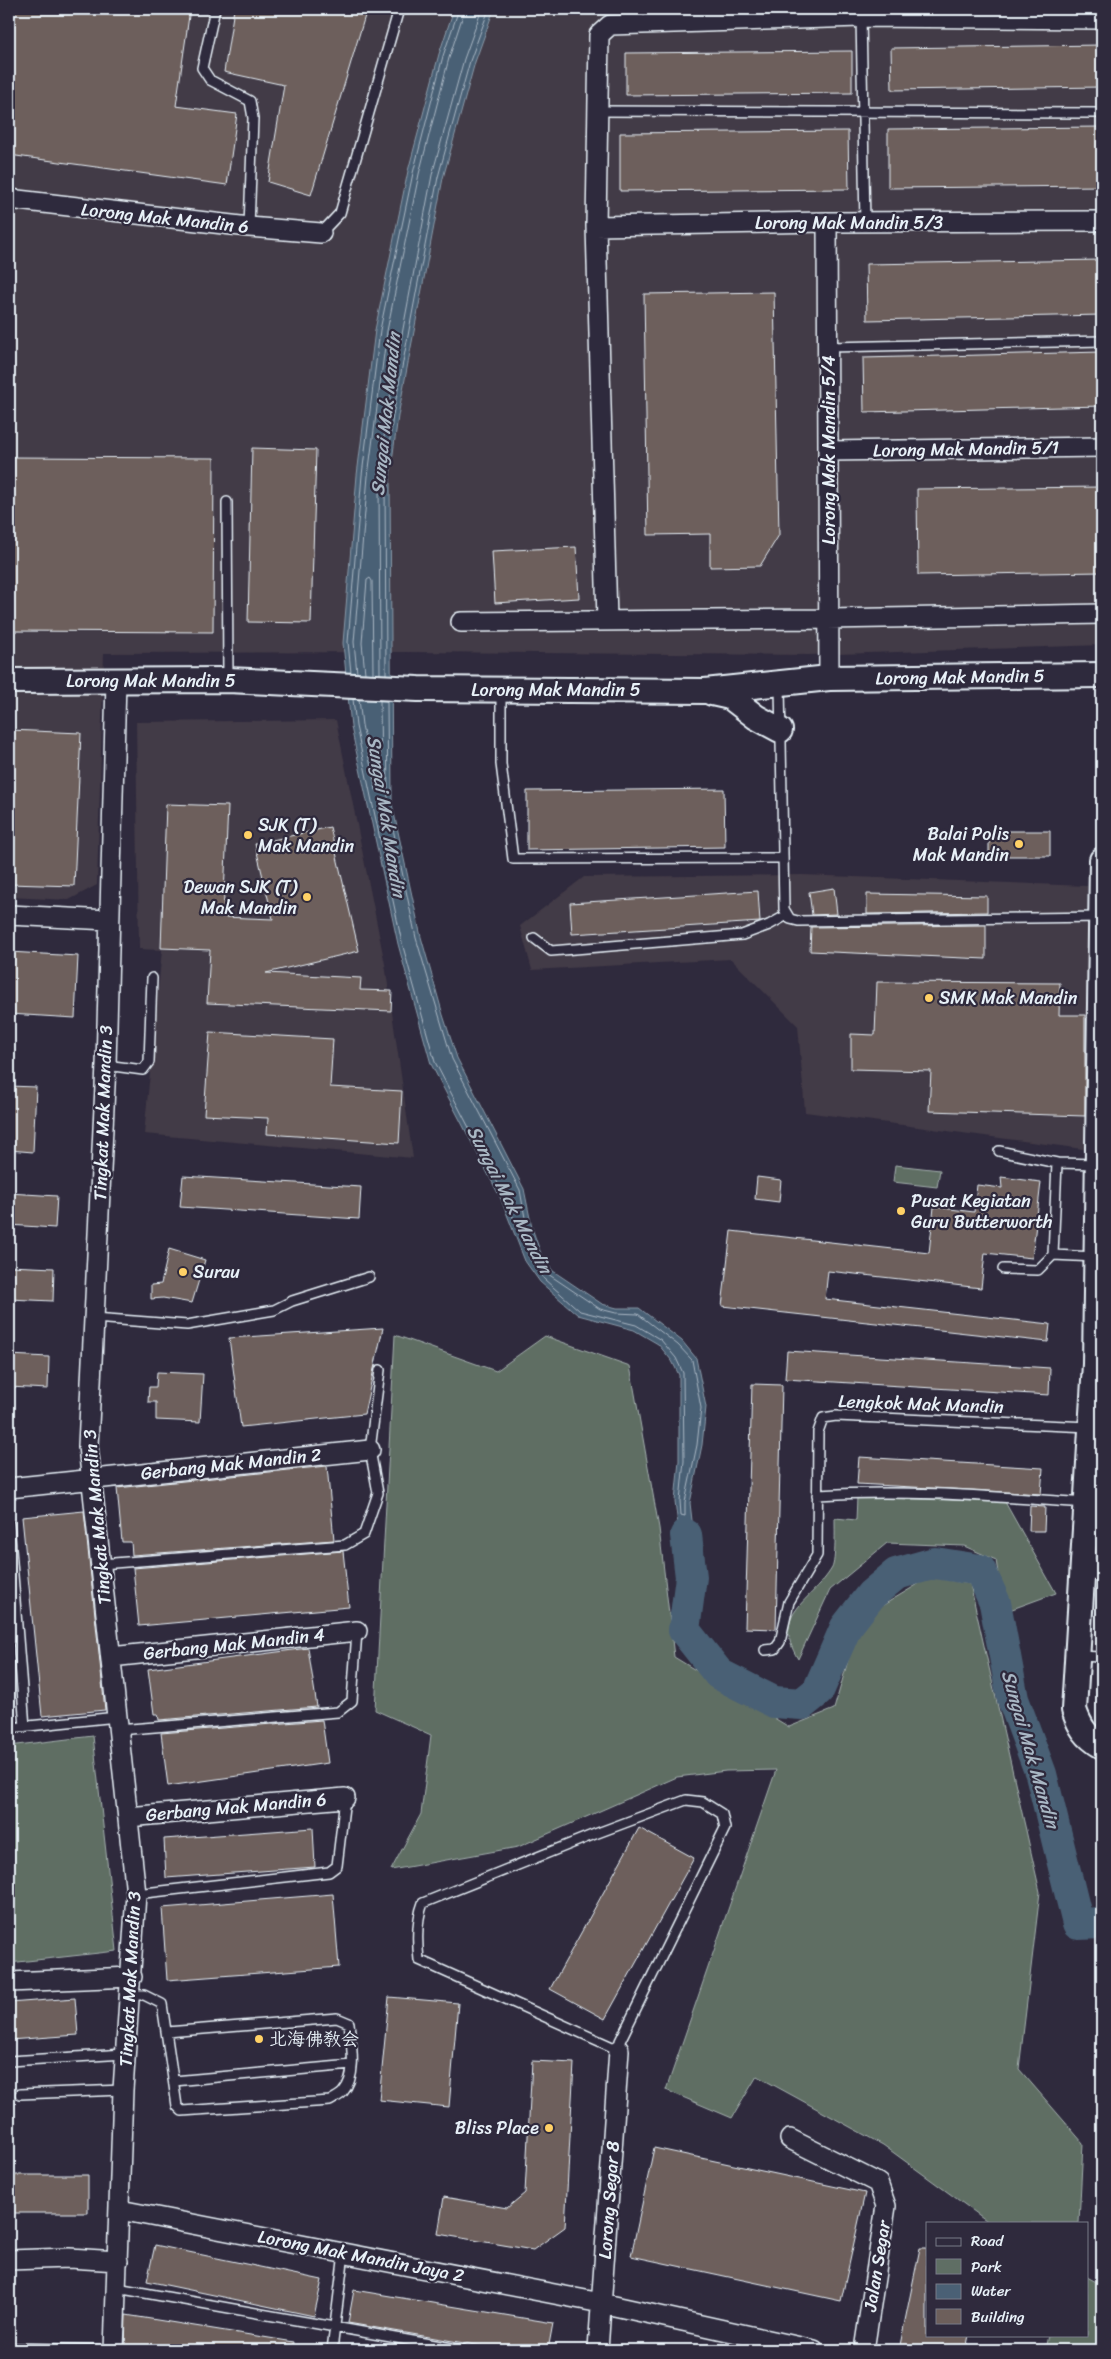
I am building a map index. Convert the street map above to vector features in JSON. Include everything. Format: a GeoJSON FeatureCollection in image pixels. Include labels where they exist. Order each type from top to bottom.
{"type":"FeatureCollection","features":[{"type":"Feature","properties":{"kind":"street"},"geometry":{"type":"LineString","coordinates":[[606,620],[596,226],[599,35],[610,25],[861,17],[1102,19]]}},
{"type":"Feature","properties":{"kind":"street","name":"Lorong Mak Mandin 6"},"geometry":{"type":"LineString","coordinates":[[9,199],[249,228],[321,234]]}},
{"type":"Feature","properties":{"kind":"street","name":"Lorong Mak Mandin 5/3"},"geometry":{"type":"LineString","coordinates":[[596,226],[827,222],[1102,221]]}},
{"type":"Feature","properties":{"kind":"street","name":"Lorong Mak Mandin 5/4"},"geometry":{"type":"LineString","coordinates":[[827,222],[829,678]]}},
{"type":"Feature","properties":{"kind":"street","name":"Lorong Mak Mandin 5/1"},"geometry":{"type":"LineString","coordinates":[[829,451],[1102,447]]}},
{"type":"Feature","properties":{"kind":"street"},"geometry":{"type":"LineString","coordinates":[[462,622],[828,619],[1102,614]]}},
{"type":"Feature","properties":{"kind":"street","name":"Lorong Mak Mandin 5"},"geometry":{"type":"LineString","coordinates":[[9,680],[116,682],[228,680],[501,691],[705,691],[780,685],[829,678],[1102,675]]}},
{"type":"Feature","properties":{"kind":"street","name":"Tingkat Mak Mandin 3"},"geometry":{"type":"LineString","coordinates":[[113,2350],[120,2210],[123,2090],[136,1894],[88,1446],[106,1064],[116,682]]}},
{"type":"Feature","properties":{"kind":"street"},"geometry":{"type":"LineString","coordinates":[[705,691],[730,698],[780,730]]}},
{"type":"Feature","properties":{"kind":"street"},"geometry":{"type":"LineString","coordinates":[[1096,1743],[1080,1727],[1074,1710],[1077,1656],[1092,1569],[1086,1503],[1091,1427],[1099,1364],[1097,1256],[1101,1068],[1102,860]]}},
{"type":"Feature","properties":{"kind":"street"},"geometry":{"type":"LineString","coordinates":[[9,915],[109,920]]}},
{"type":"Feature","properties":{"kind":"street","name":"Gerbang Mak Mandin 2"},"geometry":{"type":"LineString","coordinates":[[9,1488],[370,1450]]}},
{"type":"Feature","properties":{"kind":"street","name":"Gerbang Mak Mandin 4"},"geometry":{"type":"LineString","coordinates":[[111,1657],[357,1631]]}},
{"type":"Feature","properties":{"kind":"street","name":"Gerbang Mak Mandin 6"},"geometry":{"type":"LineString","coordinates":[[128,1817],[345,1798]]}},
{"type":"Feature","properties":{"kind":"street"},"geometry":{"type":"LineString","coordinates":[[9,1982],[131,1986]]}},
{"type":"Feature","properties":{"kind":"street","name":"Lorong Segar 8"},"geometry":{"type":"LineString","coordinates":[[598,2350],[619,2050]]}},
{"type":"Feature","properties":{"kind":"street","name":"Jalan Segar"},"geometry":{"type":"LineString","coordinates":[[790,2139],[878,2183],[886,2206],[864,2350]]}},
{"type":"Feature","properties":{"kind":"street","name":"Lorong Mak Mandin Jaya 2"},"geometry":{"type":"LineString","coordinates":[[120,2210],[601,2302],[814,2350]]}},
{"type":"Feature","properties":{"kind":"street"},"geometry":{"type":"LineString","coordinates":[[9,2260],[69,2258],[118,2261]]}},
{"type":"Feature","properties":{"kind":"lane"},"geometry":{"type":"LineString","coordinates":[[215,9],[202,68],[210,80],[250,101],[253,118],[249,228]]}},
{"type":"Feature","properties":{"kind":"lane"},"geometry":{"type":"LineString","coordinates":[[321,234],[340,212],[399,9]]}},
{"type":"Feature","properties":{"kind":"lane"},"geometry":{"type":"LineString","coordinates":[[861,17],[864,113],[864,223]]}},
{"type":"Feature","properties":{"kind":"lane"},"geometry":{"type":"LineString","coordinates":[[597,110],[1102,113]]}},
{"type":"Feature","properties":{"kind":"lane"},"geometry":{"type":"LineString","coordinates":[[829,347],[1102,341]]}},
{"type":"Feature","properties":{"kind":"lane"},"geometry":{"type":"LineString","coordinates":[[227,502],[228,680]]}},
{"type":"Feature","properties":{"kind":"lane"},"geometry":{"type":"LineString","coordinates":[[780,685],[784,909],[790,919],[798,921],[1101,917]]}},
{"type":"Feature","properties":{"kind":"lane"},"geometry":{"type":"LineString","coordinates":[[501,691],[501,764],[513,859],[783,858]]}},
{"type":"Feature","properties":{"kind":"lane"},"geometry":{"type":"LineString","coordinates":[[534,938],[551,951],[742,935],[769,925],[787,914]]}},
{"type":"Feature","properties":{"kind":"lane"},"geometry":{"type":"LineString","coordinates":[[106,1064],[143,1070],[149,1062],[152,978]]}},
{"type":"Feature","properties":{"kind":"lane"},"geometry":{"type":"LineString","coordinates":[[999,1151],[1057,1163],[1098,1164]]}},
{"type":"Feature","properties":{"kind":"lane"},"geometry":{"type":"LineString","coordinates":[[1003,1269],[1038,1270],[1052,1255],[1057,1163]]}},
{"type":"Feature","properties":{"kind":"lane"},"geometry":{"type":"LineString","coordinates":[[1052,1255],[1097,1256]]}},
{"type":"Feature","properties":{"kind":"lane"},"geometry":{"type":"LineString","coordinates":[[94,1318],[187,1325],[274,1310],[292,1301],[368,1277]]}},
{"type":"Feature","properties":{"kind":"lane"},"geometry":{"type":"LineString","coordinates":[[101,1564],[345,1545],[364,1534],[378,1493],[370,1450],[380,1370]]}},
{"type":"Feature","properties":{"kind":"lane","name":"Lengkok Mak Mandin"},"geometry":{"type":"LineString","coordinates":[[765,1650],[775,1650],[780,1642],[789,1602],[817,1555],[818,1432],[824,1418],[836,1416],[1091,1427]]}},
{"type":"Feature","properties":{"kind":"lane"},"geometry":{"type":"LineString","coordinates":[[818,1495],[925,1493],[1086,1503]]}},
{"type":"Feature","properties":{"kind":"lane"},"geometry":{"type":"LineString","coordinates":[[9,1524],[25,1727]]}},
{"type":"Feature","properties":{"kind":"lane"},"geometry":{"type":"LineString","coordinates":[[9,1728],[338,1712],[352,1701],[357,1631]]}},
{"type":"Feature","properties":{"kind":"lane"},"geometry":{"type":"LineString","coordinates":[[1077,1656],[1102,1657]]}},
{"type":"Feature","properties":{"kind":"lane"},"geometry":{"type":"LineString","coordinates":[[136,1894],[329,1872],[337,1866],[345,1798]]}},
{"type":"Feature","properties":{"kind":"lane"},"geometry":{"type":"LineString","coordinates":[[686,1800],[703,1802],[722,1814],[725,1828],[620,2041],[619,2050],[419,1960],[420,1912],[423,1903],[686,1800]]}},
{"type":"Feature","properties":{"kind":"lane"},"geometry":{"type":"LineString","coordinates":[[131,1986],[162,2004],[166,2032],[174,2081],[177,2106],[182,2111],[330,2101],[343,2092],[350,2078],[352,2065],[349,2023],[337,2018],[166,2032]]}},
{"type":"Feature","properties":{"kind":"lane"},"geometry":{"type":"LineString","coordinates":[[9,2061],[125,2054]]}},
{"type":"Feature","properties":{"kind":"lane"},"geometry":{"type":"LineString","coordinates":[[174,2081],[352,2065]]}},
{"type":"Feature","properties":{"kind":"lane"},"geometry":{"type":"LineString","coordinates":[[20,2094],[123,2090]]}},
{"type":"Feature","properties":{"kind":"lane"},"geometry":{"type":"LineString","coordinates":[[332,2350],[344,2253]]}},
{"type":"Feature","properties":{"kind":"lane"},"geometry":{"type":"LineString","coordinates":[[117,2288],[463,2350]]}},
{"type":"Feature","properties":{"kind":"lane"},"geometry":{"type":"LineString","coordinates":[[9,2348],[113,2350]]}},
{"type":"Feature","properties":{"kind":"shaded area"},"geometry":{"type":"Polygon","coordinates":[[[9,9],[1102,9],[1102,645],[809,655],[401,652],[104,653],[97,885],[69,900],[9,897],[9,9]]]}},
{"type":"Feature","properties":{"kind":"shaded area","name":"SJK (T) Mak Mandin"},"geometry":{"type":"Polygon","coordinates":[[[336,720],[385,964],[413,1158],[144,1134],[162,950],[139,949],[136,722],[336,720]]]}},
{"type":"Feature","properties":{"kind":"shaded area","name":"SMK Mak Mandin"},"geometry":{"type":"Polygon","coordinates":[[[802,875],[1087,886],[1090,1150],[805,1112],[798,1026],[731,959],[532,970],[520,926],[584,877],[802,875]]]}},
{"type":"Feature","properties":{"kind":"green space"},"geometry":{"type":"Polygon","coordinates":[[[895,1165],[940,1170],[937,1187],[893,1182],[895,1165]]]}},
{"type":"Feature","properties":{"kind":"green space"},"geometry":{"type":"Polygon","coordinates":[[[395,1335],[496,1371],[545,1336],[630,1366],[659,1528],[674,1657],[789,1727],[834,1709],[860,1619],[930,1577],[970,1584],[1040,1892],[1019,2069],[1083,2143],[1079,2222],[989,2222],[883,2145],[757,2076],[732,2118],[666,2090],[776,1770],[726,1771],[677,1777],[518,1847],[391,1870],[421,1814],[431,1735],[375,1710],[395,1335]]]}},
{"type":"Feature","properties":{"kind":"green space"},"geometry":{"type":"Polygon","coordinates":[[[857,1497],[1005,1502],[1056,1593],[1004,1612],[996,1560],[964,1546],[887,1543],[830,1590],[798,1659],[791,1643],[789,1630],[791,1619],[797,1609],[824,1580],[832,1568],[835,1552],[835,1518],[856,1520],[857,1497]]]}},
{"type":"Feature","properties":{"kind":"green space"},"geometry":{"type":"Polygon","coordinates":[[[93,1736],[117,1951],[9,1963],[9,1746],[93,1736]]]}},
{"type":"Feature","properties":{"kind":"green space"},"geometry":{"type":"Polygon","coordinates":[[[1088,2278],[1102,2285],[1102,2350],[1045,2350],[1048,2336],[1088,2336],[1088,2278]]]}},
{"type":"Feature","properties":{"kind":"water"},"geometry":{"type":"Polygon","coordinates":[[[454,9],[494,9],[475,62],[443,178],[398,416],[390,476],[392,804],[421,937],[457,1058],[524,1189],[532,1228],[542,1257],[553,1271],[602,1304],[617,1308],[639,1308],[682,1341],[696,1358],[706,1407],[702,1445],[690,1503],[696,1555],[691,1577],[682,1557],[675,1501],[679,1461],[679,1375],[672,1361],[658,1344],[634,1330],[578,1315],[540,1282],[525,1261],[501,1199],[431,1064],[398,944],[351,727],[343,643],[357,475],[375,330],[408,171],[439,54],[454,9]]]}},
{"type":"Feature","properties":{"kind":"building"},"geometry":{"type":"Polygon","coordinates":[[[9,9],[190,9],[176,106],[237,114],[227,185],[9,155],[9,9]]]}},
{"type":"Feature","properties":{"kind":"building"},"geometry":{"type":"Polygon","coordinates":[[[234,9],[367,9],[311,195],[268,182],[284,85],[224,72],[234,9]]]}},
{"type":"Feature","properties":{"kind":"building"},"geometry":{"type":"Polygon","coordinates":[[[1102,45],[1102,87],[892,90],[891,48],[1102,45]]]}},
{"type":"Feature","properties":{"kind":"building"},"geometry":{"type":"Polygon","coordinates":[[[852,51],[852,93],[626,95],[626,53],[852,51]]]}},
{"type":"Feature","properties":{"kind":"building"},"geometry":{"type":"Polygon","coordinates":[[[1102,127],[1102,186],[888,188],[888,129],[1102,127]]]}},
{"type":"Feature","properties":{"kind":"building"},"geometry":{"type":"Polygon","coordinates":[[[848,131],[849,189],[620,191],[620,133],[848,131]]]}},
{"type":"Feature","properties":{"kind":"building"},"geometry":{"type":"Polygon","coordinates":[[[1102,260],[1102,315],[867,320],[866,264],[1102,260]]]}},
{"type":"Feature","properties":{"kind":"building"},"geometry":{"type":"Polygon","coordinates":[[[774,292],[779,535],[760,566],[710,567],[710,534],[648,535],[644,294],[774,292]]]}},
{"type":"Feature","properties":{"kind":"building"},"geometry":{"type":"Polygon","coordinates":[[[1102,352],[1102,406],[864,412],[863,358],[1102,352]]]}},
{"type":"Feature","properties":{"kind":"building"},"geometry":{"type":"Polygon","coordinates":[[[252,448],[316,450],[311,623],[248,622],[252,448]]]}},
{"type":"Feature","properties":{"kind":"building"},"geometry":{"type":"Polygon","coordinates":[[[9,457],[214,458],[213,632],[9,631],[9,457]]]}},
{"type":"Feature","properties":{"kind":"building"},"geometry":{"type":"Polygon","coordinates":[[[1102,487],[1102,572],[918,575],[917,489],[1102,487]]]}},
{"type":"Feature","properties":{"kind":"building"},"geometry":{"type":"Polygon","coordinates":[[[576,547],[579,598],[495,603],[492,551],[576,547]]]}},
{"type":"Feature","properties":{"kind":"building"},"geometry":{"type":"Polygon","coordinates":[[[9,730],[81,733],[74,886],[9,884],[9,730]]]}},
{"type":"Feature","properties":{"kind":"building"},"geometry":{"type":"Polygon","coordinates":[[[724,789],[725,847],[527,850],[527,791],[724,789]]]}},
{"type":"Feature","properties":{"kind":"building"},"geometry":{"type":"Polygon","coordinates":[[[166,804],[228,806],[223,917],[273,919],[255,844],[330,827],[359,951],[266,973],[361,978],[360,990],[392,991],[391,1011],[207,1003],[210,950],[161,948],[166,804]]]}},
{"type":"Feature","properties":{"kind":"building","name":"Balai Polis Mak Mandin"},"geometry":{"type":"Polygon","coordinates":[[[989,831],[1050,831],[1050,856],[989,856],[989,831]]]}},
{"type":"Feature","properties":{"kind":"building"},"geometry":{"type":"Polygon","coordinates":[[[834,888],[837,914],[812,915],[809,892],[834,888]]]}},
{"type":"Feature","properties":{"kind":"building"},"geometry":{"type":"Polygon","coordinates":[[[758,891],[760,922],[572,934],[570,903],[758,891]]]}},
{"type":"Feature","properties":{"kind":"building"},"geometry":{"type":"Polygon","coordinates":[[[867,894],[987,896],[987,912],[867,914],[867,894]]]}},
{"type":"Feature","properties":{"kind":"building"},"geometry":{"type":"Polygon","coordinates":[[[986,925],[986,959],[810,951],[811,927],[986,925]]]}},
{"type":"Feature","properties":{"kind":"building"},"geometry":{"type":"Polygon","coordinates":[[[9,952],[78,956],[75,1018],[9,1014],[9,952]]]}},
{"type":"Feature","properties":{"kind":"building"},"geometry":{"type":"Polygon","coordinates":[[[877,982],[1060,983],[1059,1015],[1085,1015],[1085,1116],[929,1111],[931,1071],[851,1069],[851,1034],[875,1035],[877,982]]]}},
{"type":"Feature","properties":{"kind":"building"},"geometry":{"type":"Polygon","coordinates":[[[210,1032],[333,1039],[330,1087],[402,1091],[399,1143],[267,1134],[268,1118],[204,1115],[210,1032]]]}},
{"type":"Feature","properties":{"kind":"building"},"geometry":{"type":"Polygon","coordinates":[[[9,1086],[36,1087],[33,1152],[9,1150],[9,1086]]]}},
{"type":"Feature","properties":{"kind":"building"},"geometry":{"type":"Polygon","coordinates":[[[183,1176],[361,1187],[359,1219],[180,1207],[183,1176]]]}},
{"type":"Feature","properties":{"kind":"building"},"geometry":{"type":"Polygon","coordinates":[[[757,1177],[781,1180],[779,1202],[755,1199],[757,1177]]]}},
{"type":"Feature","properties":{"kind":"building"},"geometry":{"type":"Polygon","coordinates":[[[1001,1177],[1041,1182],[1032,1258],[985,1253],[981,1288],[828,1271],[825,1299],[1050,1324],[1048,1342],[722,1306],[731,1231],[929,1253],[934,1207],[974,1212],[977,1185],[1002,1188],[1001,1177]]]}},
{"type":"Feature","properties":{"kind":"building"},"geometry":{"type":"Polygon","coordinates":[[[9,1193],[57,1196],[55,1228],[9,1225],[9,1193]]]}},
{"type":"Feature","properties":{"kind":"building","name":"Surau"},"geometry":{"type":"Polygon","coordinates":[[[169,1249],[205,1260],[192,1303],[163,1298],[151,1299],[151,1285],[161,1284],[169,1249]]]}},
{"type":"Feature","properties":{"kind":"building"},"geometry":{"type":"Polygon","coordinates":[[[9,1266],[54,1268],[53,1301],[9,1299],[9,1266]]]}},
{"type":"Feature","properties":{"kind":"building"},"geometry":{"type":"Polygon","coordinates":[[[383,1328],[364,1414],[241,1427],[229,1338],[383,1328]]]}},
{"type":"Feature","properties":{"kind":"building"},"geometry":{"type":"Polygon","coordinates":[[[787,1351],[1050,1368],[1049,1395],[785,1379],[787,1351]]]}},
{"type":"Feature","properties":{"kind":"building"},"geometry":{"type":"Polygon","coordinates":[[[9,1355],[49,1357],[48,1389],[9,1387],[9,1355]]]}},
{"type":"Feature","properties":{"kind":"building"},"geometry":{"type":"Polygon","coordinates":[[[157,1372],[203,1374],[200,1422],[156,1420],[156,1402],[148,1402],[149,1387],[156,1387],[157,1372]]]}},
{"type":"Feature","properties":{"kind":"building"},"geometry":{"type":"Polygon","coordinates":[[[752,1384],[782,1385],[776,1629],[745,1628],[752,1384]]]}},
{"type":"Feature","properties":{"kind":"building"},"geometry":{"type":"Polygon","coordinates":[[[859,1457],[1043,1468],[1041,1494],[857,1484],[859,1457]]]}},
{"type":"Feature","properties":{"kind":"building"},"geometry":{"type":"Polygon","coordinates":[[[327,1466],[334,1540],[132,1555],[131,1542],[122,1542],[117,1488],[327,1466]]]}},
{"type":"Feature","properties":{"kind":"building"},"geometry":{"type":"Polygon","coordinates":[[[1030,1506],[1045,1507],[1044,1531],[1029,1531],[1030,1506]]]}},
{"type":"Feature","properties":{"kind":"building"},"geometry":{"type":"Polygon","coordinates":[[[84,1511],[105,1710],[42,1716],[22,1517],[84,1511]]]}},
{"type":"Feature","properties":{"kind":"building"},"geometry":{"type":"Polygon","coordinates":[[[343,1551],[349,1607],[139,1626],[133,1568],[343,1551]]]}},
{"type":"Feature","properties":{"kind":"building"},"geometry":{"type":"Polygon","coordinates":[[[308,1648],[317,1707],[159,1720],[158,1714],[154,1714],[148,1669],[308,1648]]]}},
{"type":"Feature","properties":{"kind":"building"},"geometry":{"type":"Polygon","coordinates":[[[322,1720],[328,1763],[168,1786],[161,1733],[322,1720]]]}},
{"type":"Feature","properties":{"kind":"building"},"geometry":{"type":"Polygon","coordinates":[[[313,1828],[315,1867],[166,1878],[164,1839],[313,1828]]]}},
{"type":"Feature","properties":{"kind":"building"},"geometry":{"type":"Polygon","coordinates":[[[639,1828],[694,1858],[605,2019],[550,1989],[639,1828]]]}},
{"type":"Feature","properties":{"kind":"building"},"geometry":{"type":"Polygon","coordinates":[[[333,1894],[339,1967],[167,1980],[162,1908],[333,1894]]]}},
{"type":"Feature","properties":{"kind":"building"},"geometry":{"type":"Polygon","coordinates":[[[389,1997],[458,2003],[449,2107],[379,2100],[389,1997]]]}},
{"type":"Feature","properties":{"kind":"building"},"geometry":{"type":"Polygon","coordinates":[[[75,1998],[78,2035],[9,2040],[9,2003],[75,1998]]]}},
{"type":"Feature","properties":{"kind":"building","name":"Bliss Place"},"geometry":{"type":"Polygon","coordinates":[[[532,2061],[574,2063],[565,2227],[533,2250],[438,2234],[444,2197],[507,2208],[525,2193],[532,2061]]]}},
{"type":"Feature","properties":{"kind":"building"},"geometry":{"type":"Polygon","coordinates":[[[654,2148],[865,2193],[841,2301],[631,2256],[654,2148]]]}},
{"type":"Feature","properties":{"kind":"building"},"geometry":{"type":"Polygon","coordinates":[[[9,2175],[88,2175],[88,2213],[9,2213],[9,2175]]]}},
{"type":"Feature","properties":{"kind":"building"},"geometry":{"type":"Polygon","coordinates":[[[155,2245],[322,2280],[314,2316],[147,2281],[155,2245]]]}},
{"type":"Feature","properties":{"kind":"building"},"geometry":{"type":"Polygon","coordinates":[[[920,2248],[926,2248],[926,2336],[969,2336],[966,2350],[899,2350],[920,2248]]]}},
{"type":"Feature","properties":{"kind":"building"},"geometry":{"type":"Polygon","coordinates":[[[354,2290],[553,2323],[548,2350],[505,2350],[348,2323],[354,2290]]]}},
{"type":"Feature","properties":{"kind":"building"},"geometry":{"type":"Polygon","coordinates":[[[126,2315],[294,2342],[293,2350],[125,2350],[126,2315]]]}},
{"type":"Feature","properties":{"kind":"waterway","name":"Sungai Mak Mandin"},"geometry":{"type":"LineString","coordinates":[[686,1535],[691,1577],[684,1630],[719,1674],[774,1702],[802,1704],[818,1691],[846,1627],[871,1595],[896,1574],[935,1563],[980,1570],[995,1603],[1013,1699],[1041,1774],[1078,1924],[1102,1923]]}},
{"type":"Feature","properties":{"kind":"place","name":"SJK (T) Mak Mandin"},"geometry":{"type":"Point","coordinates":[248,835]}},
{"type":"Feature","properties":{"kind":"place","name":"Balai Polis Mak Mandin"},"geometry":{"type":"Point","coordinates":[1019,844]}},
{"type":"Feature","properties":{"kind":"place","name":"Dewan SJK (T) Mak Mandin"},"geometry":{"type":"Point","coordinates":[307,897]}},
{"type":"Feature","properties":{"kind":"place","name":"SMK Mak Mandin"},"geometry":{"type":"Point","coordinates":[929,998]}},
{"type":"Feature","properties":{"kind":"place","name":"Pusat Kegiatan Guru Butterworth"},"geometry":{"type":"Point","coordinates":[901,1211]}},
{"type":"Feature","properties":{"kind":"place","name":"Surau"},"geometry":{"type":"Point","coordinates":[183,1272]}},
{"type":"Feature","properties":{"kind":"place","name":"北海佛教会"},"geometry":{"type":"Point","coordinates":[259,2039]}},
{"type":"Feature","properties":{"kind":"place","name":"Bliss Place"},"geometry":{"type":"Point","coordinates":[549,2128]}}]}
